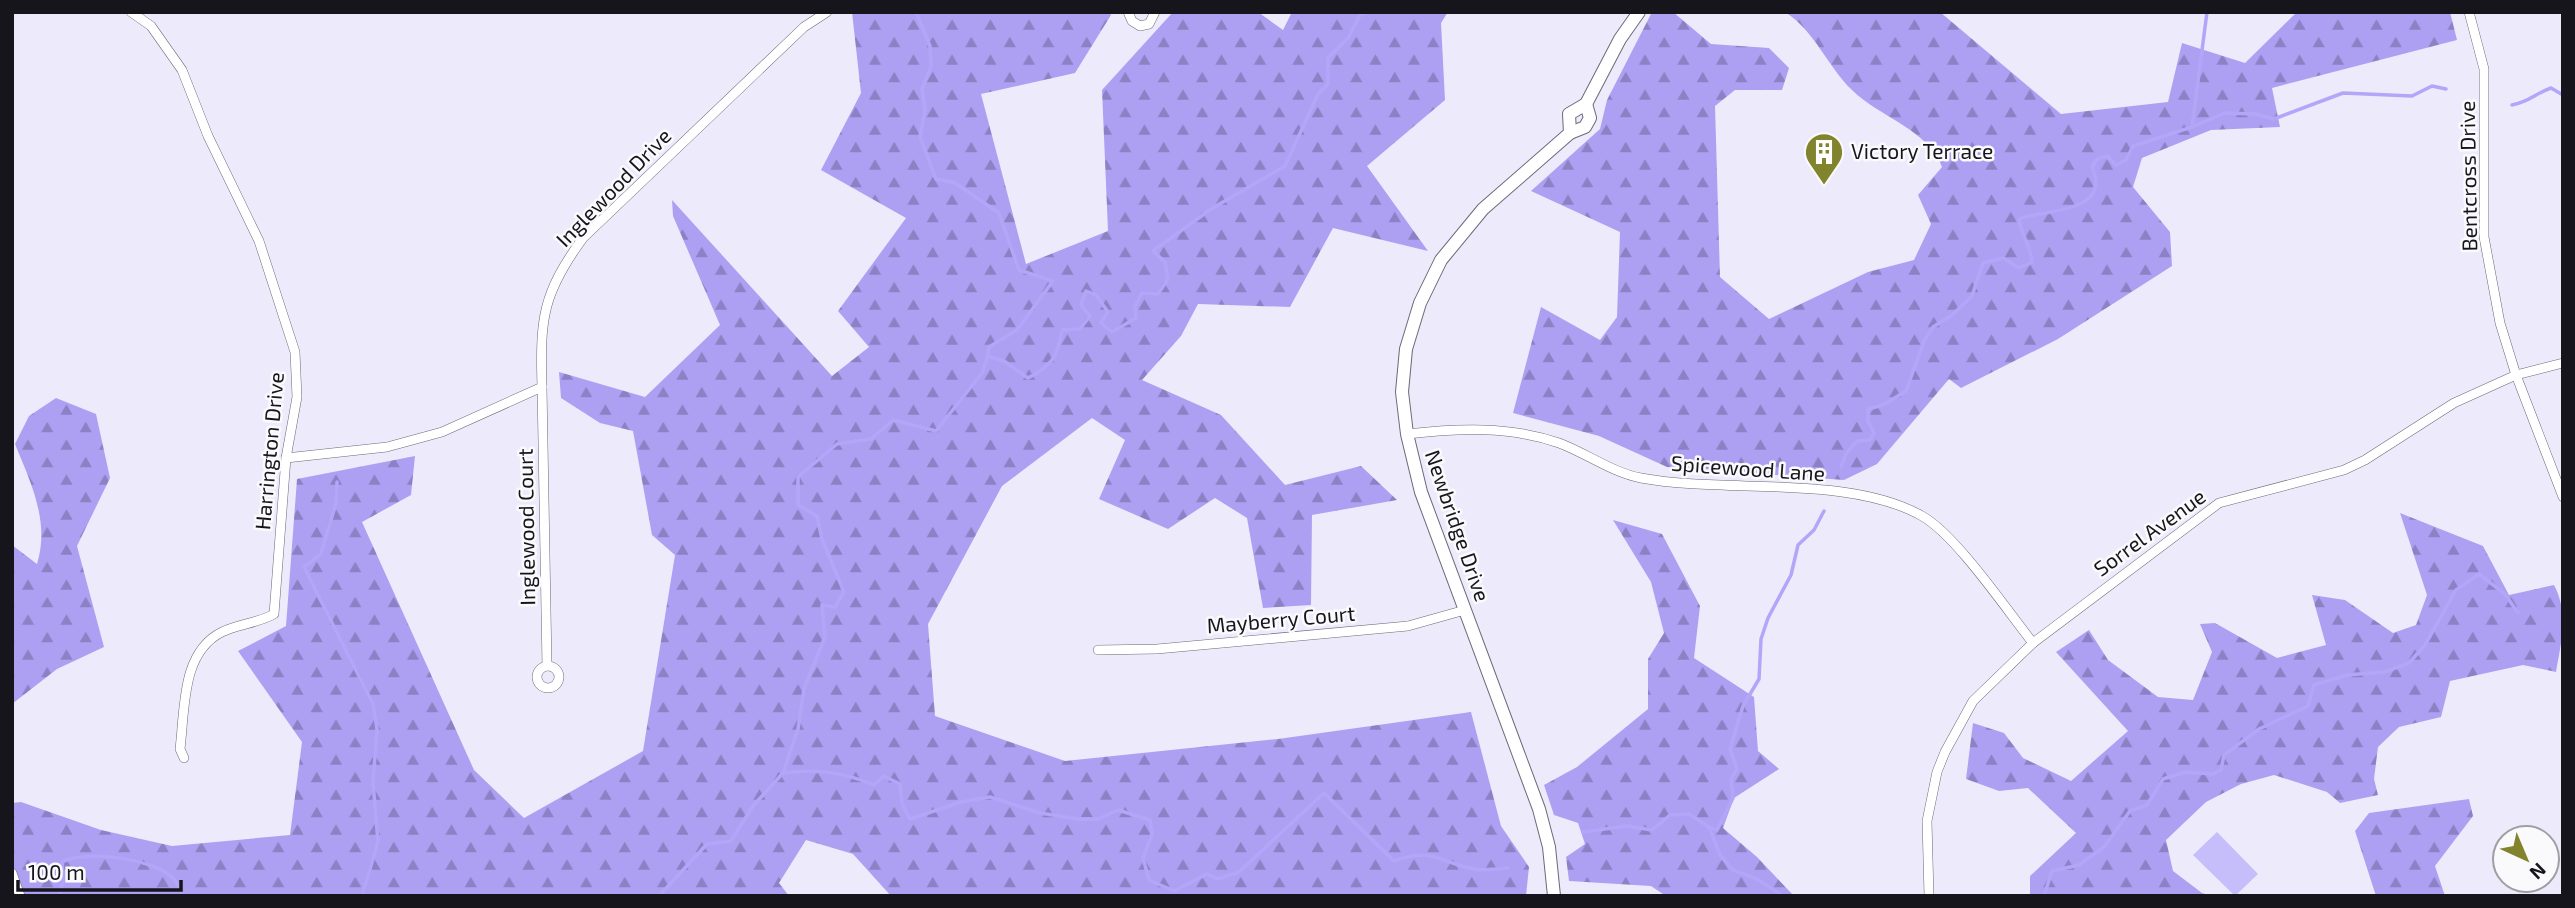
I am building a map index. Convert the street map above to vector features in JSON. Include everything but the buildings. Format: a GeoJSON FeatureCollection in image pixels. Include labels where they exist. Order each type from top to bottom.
{"type":"FeatureCollection","features":[{"type":"Feature","properties":{"kind":"street","name":"Harrington Drive"},"geometry":{"type":"LineString","coordinates":[[131,12],[151,26],[182,70],[208,136],[258,241],[295,352],[297,397],[286,458],[274,614],[222,632],[197,654],[189,679],[180,749],[184,758]]}},
{"type":"Feature","properties":{"kind":"street","name":"Inglewood Drive"},"geometry":{"type":"LineString","coordinates":[[542,387],[543,314],[562,267],[583,238],[804,27],[827,12]]}},
{"type":"Feature","properties":{"kind":"street"},"geometry":{"type":"LineString","coordinates":[[1128,12],[1132,22],[1140,26],[1149,24],[1155,12]]}},
{"type":"Feature","properties":{"kind":"street","name":"Newbridge Drive"},"geometry":{"type":"LineString","coordinates":[[1554,896],[1549,846],[1539,809],[1421,492],[1407,434],[1402,392],[1406,349],[1420,303],[1441,260],[1483,209],[1570,133],[1588,125],[1586,104],[1620,39],[1639,12]]}},
{"type":"Feature","properties":{"kind":"street","name":"Bentcross Drive"},"geometry":{"type":"LineString","coordinates":[[2469,12],[2484,69],[2484,237],[2500,323],[2516,375],[2563,497]]}},
{"type":"Feature","properties":{"kind":"street","name":"Sorrel Avenue"},"geometry":{"type":"LineString","coordinates":[[1929,896],[1927,821],[1937,772],[1973,701],[2033,643],[2219,503],[2344,470],[2365,460],[2454,403],[2516,375],[2563,363]]}},
{"type":"Feature","properties":{"kind":"street"},"geometry":{"type":"LineString","coordinates":[[286,458],[387,447],[442,432],[542,387]]}},
{"type":"Feature","properties":{"kind":"street","name":"Inglewood Court"},"geometry":{"type":"LineString","coordinates":[[542,387],[547,666]]}},
{"type":"Feature","properties":{"kind":"street","name":"Spicewood Lane"},"geometry":{"type":"LineString","coordinates":[[1407,434],[1446,429],[1507,430],[1558,443],[1638,478],[1700,485],[1860,494],[1895,502],[1925,517],[1947,536],[2033,643]]}},
{"type":"Feature","properties":{"kind":"street","name":"Mayberry Court"},"geometry":{"type":"LineString","coordinates":[[1098,650],[1157,649],[1408,626],[1465,610]]}},
{"type":"Feature","properties":{"kind":"street"},"geometry":{"type":"LineString","coordinates":[[12,873],[20,896]]}},
{"type":"Feature","properties":{"kind":"green space"},"geometry":{"type":"Polygon","coordinates":[[[852,12],[1109,12],[1111,15],[1075,73],[981,94],[1026,264],[1108,231],[1102,90],[1173,12],[1258,12],[1283,30],[1292,12],[1448,12],[1441,23],[1445,100],[1367,166],[1428,251],[1333,228],[1290,307],[1198,304],[1181,336],[1142,380],[1221,415],[1285,485],[1361,466],[1397,500],[1312,515],[1311,605],[1263,608],[1247,518],[1215,498],[1168,529],[1099,499],[1125,440],[1092,418],[1002,486],[928,624],[935,716],[1065,761],[1278,739],[1471,712],[1501,826],[1529,867],[1526,896],[891,896],[853,854],[806,840],[779,883],[789,896],[12,896],[12,803],[21,802],[101,830],[172,846],[290,835],[302,742],[238,651],[286,626],[297,479],[415,456],[411,495],[362,522],[474,770],[524,818],[643,751],[675,555],[652,535],[633,431],[600,423],[561,398],[559,372],[645,397],[720,325],[673,216],[672,200],[832,376],[869,347],[838,311],[906,218],[821,170],[861,93],[852,12]]]}},
{"type":"Feature","properties":{"kind":"green space"},"geometry":{"type":"Polygon","coordinates":[[[1652,12],[1673,12],[1711,44],[1769,48],[1789,68],[1782,90],[1735,90],[1715,106],[1720,277],[1769,319],[1868,272],[1914,260],[1931,224],[1918,195],[1942,167],[1936,154],[1915,133],[1852,90],[1805,29],[1785,12],[1940,12],[2061,114],[2168,102],[2182,43],[2245,63],[2297,12],[2450,12],[2457,40],[2272,88],[2280,127],[2211,130],[2142,158],[2133,187],[2170,232],[2172,266],[2058,339],[1961,388],[1949,379],[1877,464],[1844,480],[1667,467],[1599,436],[1513,413],[1541,307],[1600,340],[1617,317],[1620,232],[1531,191],[1600,129],[1607,100],[1652,12]]]}},
{"type":"Feature","properties":{"kind":"green space"},"geometry":{"type":"Polygon","coordinates":[[[56,398],[96,414],[110,478],[77,546],[104,647],[57,669],[12,704],[12,545],[37,564],[41,533],[37,503],[15,444],[29,416],[56,398]]]}},
{"type":"Feature","properties":{"kind":"green space"},"geometry":{"type":"Polygon","coordinates":[[[2400,513],[2483,546],[2509,595],[2554,585],[2563,617],[2556,672],[2523,665],[2450,681],[2441,717],[2399,727],[2378,747],[2374,779],[2378,795],[2340,803],[2327,792],[2274,775],[2241,784],[2206,802],[2166,840],[2173,871],[2202,893],[2211,896],[2030,896],[2030,876],[2076,833],[2028,788],[1999,791],[1966,779],[1973,723],[2004,733],[2023,758],[2071,781],[2128,731],[2056,652],[2089,630],[2108,660],[2158,697],[2193,700],[2212,652],[2200,624],[2215,623],[2277,658],[2326,645],[2312,595],[2345,600],[2393,633],[2416,625],[2427,595],[2400,513]]]}},
{"type":"Feature","properties":{"kind":"green space"},"geometry":{"type":"Polygon","coordinates":[[[1613,520],[1662,534],[1700,606],[1694,658],[1754,697],[1758,751],[1779,769],[1734,798],[1723,828],[1757,857],[1794,896],[1666,896],[1651,886],[1569,881],[1566,857],[1585,844],[1578,823],[1554,815],[1544,785],[1577,767],[1648,709],[1648,659],[1664,633],[1651,582],[1613,520]]]}},
{"type":"Feature","properties":{"kind":"green space"},"geometry":{"type":"Polygon","coordinates":[[[2469,799],[2473,816],[2435,866],[2445,896],[2376,896],[2355,831],[2369,813],[2469,799]]]}},
{"type":"Feature","properties":{"kind":"shaded area"},"geometry":{"type":"Polygon","coordinates":[[[2217,832],[2258,874],[2235,896],[2193,855],[2217,832]]]}},
{"type":"Feature","properties":{"kind":"waterway"},"geometry":{"type":"LineString","coordinates":[[916,12],[930,46],[931,67],[922,89],[925,110],[920,137],[936,179],[955,183],[999,213],[1019,270],[1053,281],[1017,330],[989,347],[988,356]]}},
{"type":"Feature","properties":{"kind":"waterway"},"geometry":{"type":"LineString","coordinates":[[659,896],[707,844],[731,841],[753,806],[783,773],[798,729],[804,689],[825,637],[822,605],[835,607],[844,592],[822,539],[817,516],[798,505],[798,477],[837,444],[871,439],[893,420],[936,431],[982,373],[988,356],[1004,361],[1028,378],[1036,374],[1052,359],[1062,330],[1080,329],[1090,316],[1081,305],[1086,291],[1096,295],[1108,312],[1101,323],[1112,332],[1136,318],[1135,306],[1142,293],[1158,294],[1168,279],[1165,262],[1153,251],[1211,209],[1285,166],[1318,94],[1328,84],[1328,58],[1348,38],[1360,15],[1370,12]]}},
{"type":"Feature","properties":{"kind":"waterway"},"geometry":{"type":"LineString","coordinates":[[2192,127],[2207,12]]}},
{"type":"Feature","properties":{"kind":"waterway"},"geometry":{"type":"LineString","coordinates":[[1841,467],[1846,454],[1857,441],[1870,440],[1874,433],[1868,421],[1868,409],[1883,405],[1906,391],[1924,341],[1933,327],[1952,315],[1972,296],[1983,263],[2003,258],[2019,268],[2032,262],[2019,219],[2058,211],[2084,201],[2093,194],[2096,182],[2092,167],[2097,159],[2107,156],[2116,165],[2126,160],[2133,146],[2225,113],[2255,114],[2274,119],[2343,93],[2412,96],[2432,86],[2446,89]]}},
{"type":"Feature","properties":{"kind":"waterway"},"geometry":{"type":"LineString","coordinates":[[2512,105],[2551,88],[2563,95]]}},
{"type":"Feature","properties":{"kind":"waterway"},"geometry":{"type":"LineString","coordinates":[[337,482],[336,503],[321,554],[304,567],[373,704],[377,729],[373,783],[378,842],[362,896]]}},
{"type":"Feature","properties":{"kind":"waterway"},"geometry":{"type":"LineString","coordinates":[[1709,827],[1717,830],[1733,798],[1731,779],[1737,769],[1730,749],[1743,706],[1759,679],[1761,639],[1768,618],[1791,575],[1798,545],[1814,530],[1824,511]]}},
{"type":"Feature","properties":{"kind":"waterway"},"geometry":{"type":"LineString","coordinates":[[2044,896],[2052,871],[2079,865],[2104,847],[2130,811],[2147,805],[2163,779],[2186,772],[2213,774],[2221,770],[2224,755],[2259,729],[2308,706],[2314,685],[2347,675],[2384,672],[2409,663],[2425,645],[2456,590],[2479,574],[2505,594],[2518,613]]}},
{"type":"Feature","properties":{"kind":"waterway"},"geometry":{"type":"LineString","coordinates":[[783,773],[829,773],[874,785],[884,776],[900,784],[902,804],[910,819],[961,802],[990,797],[1040,813],[1078,819],[1098,819],[1118,810],[1150,820],[1152,834],[1143,858],[1149,880],[1174,891],[1207,874],[1218,879],[1239,872],[1324,793],[1394,861],[1418,855],[1435,857],[1474,869],[1508,868]]}},
{"type":"Feature","properties":{"kind":"waterway"},"geometry":{"type":"LineString","coordinates":[[1583,832],[1627,826],[1652,830],[1670,815],[1689,814],[1709,827],[1720,855],[1733,870],[1757,879],[1783,896]]}},
{"type":"Feature","properties":{"kind":"waterway"},"geometry":{"type":"LineString","coordinates":[[59,896],[63,881],[62,862],[73,858],[102,856],[134,861],[162,870],[174,879],[182,896]]}},
{"type":"Feature","properties":{"kind":"place","name":"Victory Terrace"},"geometry":{"type":"Point","coordinates":[1824,186]}}]}
